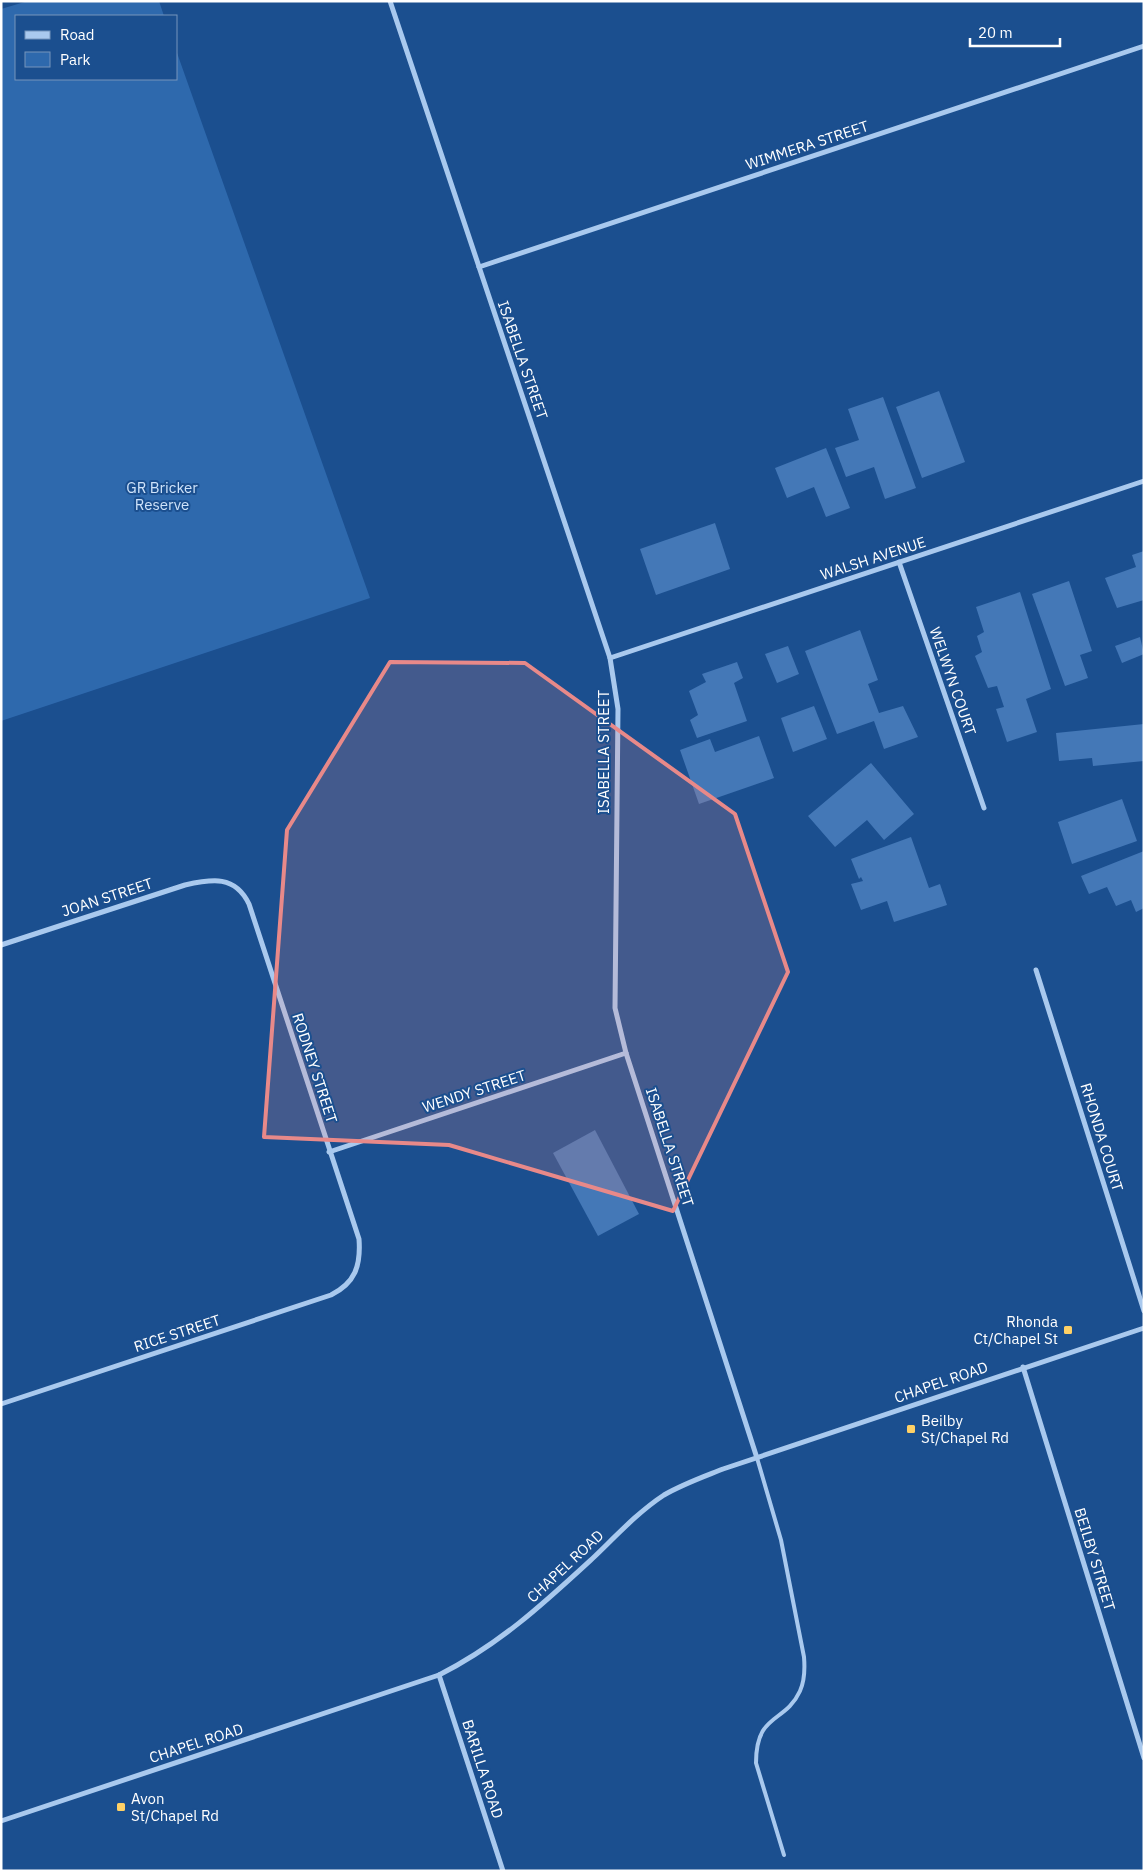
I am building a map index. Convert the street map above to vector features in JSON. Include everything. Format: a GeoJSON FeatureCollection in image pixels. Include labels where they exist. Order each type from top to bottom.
{"type":"FeatureCollection","features":[{"type":"Feature","properties":{"kind":"street","name":"ISABELLA STREET"},"geometry":{"type":"LineString","coordinates":[[390,1],[610,658],[618,709],[614,989],[619,1030],[757,1458]]}},
{"type":"Feature","properties":{"kind":"street","name":"WIMMERA STREET"},"geometry":{"type":"LineString","coordinates":[[478,267],[1144,46]]}},
{"type":"Feature","properties":{"kind":"street","name":"WALSH AVENUE"},"geometry":{"type":"LineString","coordinates":[[610,658],[1144,481]]}},
{"type":"Feature","properties":{"kind":"street","name":"WELWYN COURT"},"geometry":{"type":"LineString","coordinates":[[899,562],[984,808]]}},
{"type":"Feature","properties":{"kind":"street","name":"JOAN STREET"},"geometry":{"type":"LineString","coordinates":[[1,945],[185,885],[204,881],[222,881]]}},
{"type":"Feature","properties":{"kind":"street","name":"RODNEY STREET"},"geometry":{"type":"LineString","coordinates":[[222,881],[236,886],[244,893],[249,904],[359,1239],[360,1254],[355,1276]]}},
{"type":"Feature","properties":{"kind":"street","name":"RHONDA COURT"},"geometry":{"type":"LineString","coordinates":[[1036,970],[1144,1312]]}},
{"type":"Feature","properties":{"kind":"street","name":"WENDY STREET"},"geometry":{"type":"LineString","coordinates":[[329,1152],[626,1053]]}},
{"type":"Feature","properties":{"kind":"street","name":"RICE STREET"},"geometry":{"type":"LineString","coordinates":[[1,1404],[331,1295],[342,1290],[355,1276]]}},
{"type":"Feature","properties":{"kind":"street","name":"CHAPEL ROAD"},"geometry":{"type":"LineString","coordinates":[[1,1821],[439,1675],[504,1637],[540,1607],[643,1511],[664,1495],[696,1480],[757,1458],[1023,1367],[1144,1328]]}},
{"type":"Feature","properties":{"kind":"street","name":"BEILBY STREET"},"geometry":{"type":"LineString","coordinates":[[1023,1367],[1144,1758]]}},
{"type":"Feature","properties":{"kind":"street","name":"BARILLA ROAD"},"geometry":{"type":"LineString","coordinates":[[439,1675],[503,1871]]}},
{"type":"Feature","properties":{"kind":"lane"},"geometry":{"type":"LineString","coordinates":[[757,1458],[781,1540],[804,1657],[805,1676],[800,1692],[792,1703],[768,1723],[760,1734],[756,1749],[756,1763],[784,1855]]}},
{"type":"Feature","properties":{"kind":"highlighted area"},"geometry":{"type":"Polygon","coordinates":[[[390,662],[525,663],[735,814],[788,972],[673,1211],[449,1145],[264,1137],[287,830],[390,662]]]}},
{"type":"Feature","properties":{"kind":"green space","name":"GR Bricker Reserve"},"geometry":{"type":"Polygon","coordinates":[[[28,1],[159,1],[164,15],[15,15],[15,80],[178,80],[178,56],[370,598],[1,721],[1,9],[28,1]]]}},
{"type":"Feature","properties":{"kind":"building"},"geometry":{"type":"Polygon","coordinates":[[[939,391],[965,462],[922,478],[896,407],[939,391]]]}},
{"type":"Feature","properties":{"kind":"building"},"geometry":{"type":"Polygon","coordinates":[[[883,397],[916,488],[885,499],[874,467],[846,477],[835,448],[859,440],[848,409],[883,397]]]}},
{"type":"Feature","properties":{"kind":"building"},"geometry":{"type":"Polygon","coordinates":[[[826,448],[850,508],[826,517],[814,487],[787,498],[775,468],[826,448]]]}},
{"type":"Feature","properties":{"kind":"building"},"geometry":{"type":"Polygon","coordinates":[[[715,523],[730,569],[656,595],[640,549],[715,523]]]}},
{"type":"Feature","properties":{"kind":"building"},"geometry":{"type":"Polygon","coordinates":[[[1144,551],[1144,600],[1117,608],[1105,578],[1136,567],[1132,555],[1144,551]]]}},
{"type":"Feature","properties":{"kind":"building"},"geometry":{"type":"Polygon","coordinates":[[[1069,581],[1092,651],[1080,655],[1088,678],[1065,686],[1032,594],[1069,581]]]}},
{"type":"Feature","properties":{"kind":"building"},"geometry":{"type":"Polygon","coordinates":[[[1020,592],[1051,689],[1026,699],[1037,732],[1007,742],[996,709],[1004,707],[997,686],[988,688],[975,656],[982,652],[977,636],[984,632],[976,607],[1020,592]]]}},
{"type":"Feature","properties":{"kind":"building"},"geometry":{"type":"Polygon","coordinates":[[[860,630],[878,680],[868,684],[879,713],[903,706],[918,737],[884,749],[874,721],[837,734],[805,651],[860,630]]]}},
{"type":"Feature","properties":{"kind":"building"},"geometry":{"type":"Polygon","coordinates":[[[1140,637],[1144,654],[1122,663],[1115,646],[1140,637]]]}},
{"type":"Feature","properties":{"kind":"building"},"geometry":{"type":"Polygon","coordinates":[[[788,646],[799,674],[777,683],[765,654],[788,646]]]}},
{"type":"Feature","properties":{"kind":"building"},"geometry":{"type":"Polygon","coordinates":[[[737,662],[743,678],[734,683],[747,721],[697,738],[690,720],[698,715],[689,691],[706,682],[702,674],[737,662]]]}},
{"type":"Feature","properties":{"kind":"building"},"geometry":{"type":"Polygon","coordinates":[[[814,706],[827,739],[793,752],[781,718],[814,706]]]}},
{"type":"Feature","properties":{"kind":"building"},"geometry":{"type":"Polygon","coordinates":[[[1144,724],[1144,761],[1093,766],[1092,758],[1059,761],[1056,733],[1144,724]]]}},
{"type":"Feature","properties":{"kind":"building"},"geometry":{"type":"Polygon","coordinates":[[[759,736],[774,778],[699,804],[680,750],[710,739],[715,752],[759,736]]]}},
{"type":"Feature","properties":{"kind":"building"},"geometry":{"type":"Polygon","coordinates":[[[871,763],[914,814],[884,840],[867,820],[835,847],[808,816],[871,763]]]}},
{"type":"Feature","properties":{"kind":"building"},"geometry":{"type":"Polygon","coordinates":[[[1122,799],[1137,841],[1072,864],[1058,822],[1122,799]]]}},
{"type":"Feature","properties":{"kind":"building"},"geometry":{"type":"Polygon","coordinates":[[[911,837],[929,888],[940,884],[947,905],[894,922],[887,901],[861,910],[851,884],[863,881],[861,877],[859,879],[851,859],[911,837]]]}},
{"type":"Feature","properties":{"kind":"building"},"geometry":{"type":"Polygon","coordinates":[[[1144,851],[1144,908],[1136,912],[1131,900],[1116,906],[1107,887],[1089,894],[1081,876],[1144,851]]]}},
{"type":"Feature","properties":{"kind":"building"},"geometry":{"type":"Polygon","coordinates":[[[595,1130],[639,1214],[598,1236],[553,1153],[595,1130]]]}},
{"type":"Feature","properties":{"kind":"place","name":"Rhonda Ct/Chapel St"},"geometry":{"type":"Point","coordinates":[1068,1330]}},
{"type":"Feature","properties":{"kind":"place","name":"Beilby St/Chapel Rd"},"geometry":{"type":"Point","coordinates":[911,1429]}},
{"type":"Feature","properties":{"kind":"place","name":"Avon St/Chapel Rd"},"geometry":{"type":"Point","coordinates":[121,1807]}}]}
